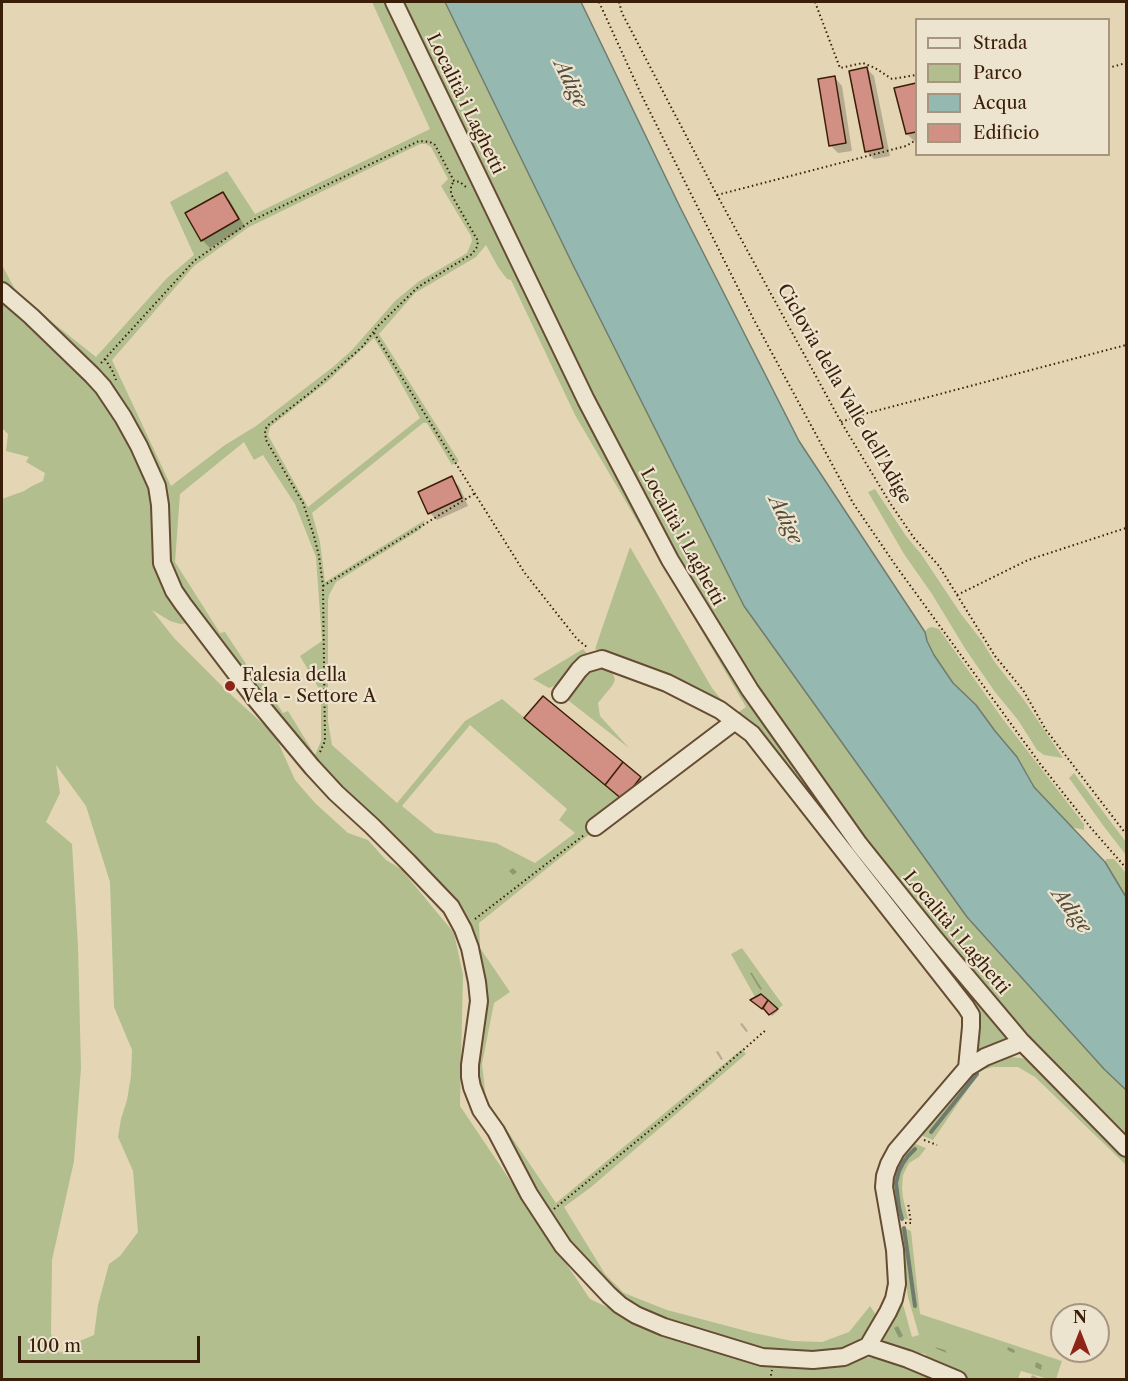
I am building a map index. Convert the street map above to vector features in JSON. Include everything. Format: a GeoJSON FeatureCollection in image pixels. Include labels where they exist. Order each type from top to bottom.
{"type":"FeatureCollection","features":[{"type":"Feature","properties":{"kind":"street","name":"Località i Laghetti"},"geometry":{"type":"LineString","coordinates":[[394,2],[586,400],[676,570],[750,690],[859,844],[1020,1040]]}},
{"type":"Feature","properties":{"kind":"street"},"geometry":{"type":"LineString","coordinates":[[2,291],[92,375],[123,417],[157,486],[162,563],[174,591],[252,696],[312,767],[429,884],[450,907],[463,928],[470,948],[479,1001],[470,1077],[481,1110],[496,1131],[530,1194],[563,1246],[621,1305],[636,1315],[664,1327],[762,1357],[813,1360],[844,1357],[868,1346],[888,1312],[897,1284],[895,1251],[884,1187],[889,1164],[896,1151],[967,1068],[985,1057],[1015,1045],[1020,1040],[1126,1148]]}},
{"type":"Feature","properties":{"kind":"street"},"geometry":{"type":"LineString","coordinates":[[561,694],[585,664],[602,658],[667,683],[720,710],[752,734],[966,1007],[971,1015],[967,1068]]}},
{"type":"Feature","properties":{"kind":"street"},"geometry":{"type":"LineString","coordinates":[[595,827],[735,721]]}},
{"type":"Feature","properties":{"kind":"street"},"geometry":{"type":"LineString","coordinates":[[868,1346],[908,1359],[958,1380]]}},
{"type":"Feature","properties":{"kind":"path"},"geometry":{"type":"LineString","coordinates":[[599,2],[651,116],[753,318],[853,503],[896,567],[1041,765],[1126,868]]}},
{"type":"Feature","properties":{"kind":"path","name":"Ciclovia della Valle dell'Adige"},"geometry":{"type":"LineString","coordinates":[[619,2],[622,13],[717,195],[841,422],[890,503],[914,538],[939,566],[995,656],[1023,690],[1046,730],[1126,834]]}},
{"type":"Feature","properties":{"kind":"path"},"geometry":{"type":"LineString","coordinates":[[815,2],[840,68],[863,63],[892,79],[915,75]]}},
{"type":"Feature","properties":{"kind":"path"},"geometry":{"type":"LineString","coordinates":[[1110,67],[1126,63]]}},
{"type":"Feature","properties":{"kind":"path"},"geometry":{"type":"LineString","coordinates":[[92,375],[194,261],[250,221],[419,141],[435,145]]}},
{"type":"Feature","properties":{"kind":"path"},"geometry":{"type":"LineString","coordinates":[[717,195],[906,146],[915,141]]}},
{"type":"Feature","properties":{"kind":"path"},"geometry":{"type":"LineString","coordinates":[[312,767],[325,741],[323,586],[320,556],[303,503],[266,440],[267,426],[311,392],[363,346],[373,332],[418,287],[472,254],[478,241],[451,194],[454,181]]}},
{"type":"Feature","properties":{"kind":"path"},"geometry":{"type":"LineString","coordinates":[[373,332],[524,572],[578,639],[602,658]]}},
{"type":"Feature","properties":{"kind":"path"},"geometry":{"type":"LineString","coordinates":[[841,422],[1126,345]]}},
{"type":"Feature","properties":{"kind":"path"},"geometry":{"type":"LineString","coordinates":[[323,586],[475,494]]}},
{"type":"Feature","properties":{"kind":"path"},"geometry":{"type":"LineString","coordinates":[[957,595],[1028,560],[1126,528]]}},
{"type":"Feature","properties":{"kind":"path"},"geometry":{"type":"LineString","coordinates":[[463,928],[595,827]]}},
{"type":"Feature","properties":{"kind":"path"},"geometry":{"type":"LineString","coordinates":[[545,1218],[767,1029]]}},
{"type":"Feature","properties":{"kind":"green space"},"geometry":{"type":"Polygon","coordinates":[[[372,2],[390,2],[448,123],[455,149],[564,376],[571,380],[733,677],[757,715],[771,727],[1006,1034],[1005,1038],[998,1044],[980,1052],[977,1051],[975,1018],[733,716],[746,707],[575,415],[511,280],[507,279],[498,267],[486,245],[476,257],[415,293],[379,334],[459,461],[452,465],[427,423],[423,423],[312,513],[320,542],[325,582],[425,520],[421,529],[336,582],[329,595],[328,721],[332,745],[397,803],[465,721],[502,699],[623,800],[596,829],[479,923],[480,948],[510,992],[494,1003],[482,1064],[486,1099],[556,1203],[742,1049],[746,1054],[590,1188],[564,1207],[605,1274],[624,1293],[667,1310],[792,1341],[822,1342],[849,1332],[870,1306],[878,1318],[858,1341],[842,1349],[820,1355],[765,1350],[645,1315],[586,1267],[531,1185],[476,1085],[468,932],[307,754],[168,571],[164,530],[130,422],[2,286],[2,265],[18,295],[96,357],[167,278],[194,255],[170,202],[227,171],[255,214],[430,129],[372,2]],[[420,144],[249,227],[194,266],[112,360],[171,486],[225,445],[256,426],[333,367],[352,350],[395,301],[418,282],[467,253],[472,241],[441,186],[448,179],[431,147],[426,144],[420,144]],[[374,338],[327,382],[270,427],[268,435],[308,507],[420,418],[374,338]],[[244,442],[180,494],[175,562],[220,633],[225,632],[252,673],[256,672],[283,713],[288,711],[315,755],[321,741],[321,692],[300,656],[322,641],[316,557],[295,504],[263,455],[254,460],[244,442]],[[470,725],[402,806],[435,833],[496,843],[535,863],[575,833],[559,820],[567,809],[470,725]]]}},
{"type":"Feature","properties":{"kind":"green space"},"geometry":{"type":"Polygon","coordinates":[[[398,2],[445,2],[573,265],[744,606],[967,917],[1104,1069],[1126,1090],[1126,1141],[1019,1032],[878,863],[737,661],[620,459],[398,2]]]}},
{"type":"Feature","properties":{"kind":"green space"},"geometry":{"type":"Polygon","coordinates":[[[2,299],[109,401],[153,489],[157,536],[188,623],[180,624],[170,621],[152,610],[174,638],[275,735],[295,780],[315,803],[348,833],[368,840],[386,860],[401,869],[454,933],[463,975],[460,1106],[590,1299],[662,1333],[842,1363],[879,1357],[949,1379],[2,1379],[2,499],[43,481],[45,473],[26,462],[29,457],[6,451],[8,434],[2,428],[2,299]],[[56,765],[60,793],[46,822],[72,844],[78,946],[81,1068],[74,1161],[52,1260],[51,1334],[60,1353],[75,1343],[94,1335],[98,1305],[109,1264],[120,1256],[138,1232],[133,1171],[118,1137],[131,1076],[132,1050],[114,1007],[110,882],[86,806],[56,765]]]}},
{"type":"Feature","properties":{"kind":"green space"},"geometry":{"type":"Polygon","coordinates":[[[875,489],[1063,758],[1044,755],[1037,750],[1018,720],[995,692],[904,554],[868,492],[875,489]]]}},
{"type":"Feature","properties":{"kind":"green space"},"geometry":{"type":"Polygon","coordinates":[[[630,547],[712,688],[724,703],[595,649],[630,547]]]}},
{"type":"Feature","properties":{"kind":"green space"},"geometry":{"type":"Polygon","coordinates":[[[932,627],[939,629],[1002,718],[1084,824],[1084,830],[1071,827],[1034,787],[1017,757],[976,705],[953,683],[927,641],[925,632],[932,627]]]}},
{"type":"Feature","properties":{"kind":"green space"},"geometry":{"type":"Polygon","coordinates":[[[583,649],[591,658],[560,689],[554,686],[549,688],[533,679],[583,649]]]}},
{"type":"Feature","properties":{"kind":"green space"},"geometry":{"type":"Polygon","coordinates":[[[610,664],[615,680],[598,703],[600,716],[629,748],[564,697],[585,669],[610,664]]]}},
{"type":"Feature","properties":{"kind":"green space"},"geometry":{"type":"Polygon","coordinates":[[[1074,773],[1126,842],[1126,855],[1069,778],[1074,773]]]}},
{"type":"Feature","properties":{"kind":"green space"},"geometry":{"type":"Polygon","coordinates":[[[1106,859],[1114,859],[1126,873],[1126,897],[1105,862],[1106,859]]]}},
{"type":"Feature","properties":{"kind":"green space"},"geometry":{"type":"Polygon","coordinates":[[[742,948],[783,1005],[778,1009],[761,994],[755,997],[731,954],[742,948]]]}},
{"type":"Feature","properties":{"kind":"green space"},"geometry":{"type":"Polygon","coordinates":[[[1009,1057],[1022,1058],[1031,1062],[1126,1152],[1126,1165],[1035,1077],[1018,1067],[993,1067],[981,1070],[933,1140],[923,1136],[922,1131],[980,1065],[1009,1057]]]}},
{"type":"Feature","properties":{"kind":"green space"},"geometry":{"type":"Polygon","coordinates":[[[913,1143],[926,1148],[919,1157],[909,1163],[903,1175],[903,1198],[908,1219],[895,1219],[892,1181],[900,1156],[913,1143]]]}},
{"type":"Feature","properties":{"kind":"green space"},"geometry":{"type":"Polygon","coordinates":[[[898,1228],[911,1231],[920,1314],[1050,1357],[1050,1363],[1061,1363],[1056,1379],[1021,1371],[1018,1379],[970,1379],[935,1364],[925,1354],[915,1352],[910,1354],[885,1346],[884,1334],[901,1297],[912,1337],[919,1335],[908,1297],[898,1228]]]}},
{"type":"Feature","properties":{"kind":"water","name":"Adige"},"geometry":{"type":"Polygon","coordinates":[[[445,2],[581,2],[680,207],[799,441],[925,632],[934,655],[953,683],[976,705],[1017,757],[1034,787],[1105,862],[1126,897],[1126,1090],[1104,1069],[967,917],[744,606],[573,265],[445,2]]]}},
{"type":"Feature","properties":{"kind":"building"},"geometry":{"type":"Polygon","coordinates":[[[867,67],[883,148],[865,152],[849,71],[867,67]]]}},
{"type":"Feature","properties":{"kind":"building"},"geometry":{"type":"Polygon","coordinates":[[[835,76],[846,143],[829,146],[818,79],[835,76]]]}},
{"type":"Feature","properties":{"kind":"building"},"geometry":{"type":"Polygon","coordinates":[[[915,83],[915,132],[906,134],[894,88],[915,83]]]}},
{"type":"Feature","properties":{"kind":"building"},"geometry":{"type":"Polygon","coordinates":[[[223,192],[239,219],[201,241],[185,213],[223,192]]]}},
{"type":"Feature","properties":{"kind":"building"},"geometry":{"type":"Polygon","coordinates":[[[452,476],[462,498],[428,514],[418,492],[452,476]]]}},
{"type":"Feature","properties":{"kind":"building"},"geometry":{"type":"Polygon","coordinates":[[[543,696],[623,762],[605,785],[524,718],[543,696]]]}},
{"type":"Feature","properties":{"kind":"building"},"geometry":{"type":"Polygon","coordinates":[[[623,762],[641,777],[623,800],[605,785],[623,762]]]}},
{"type":"Feature","properties":{"kind":"building"},"geometry":{"type":"Polygon","coordinates":[[[761,994],[768,1000],[762,1009],[750,1000],[761,994]]]}},
{"type":"Feature","properties":{"kind":"building"},"geometry":{"type":"Polygon","coordinates":[[[768,1000],[778,1009],[769,1015],[763,1008],[768,1000]]]}},
{"type":"Feature","properties":{"kind":"waterway"},"geometry":{"type":"LineString","coordinates":[[931,1132],[977,1074]]}},
{"type":"Feature","properties":{"kind":"waterway"},"geometry":{"type":"LineString","coordinates":[[902,1219],[896,1183],[903,1163],[915,1149]]}},
{"type":"Feature","properties":{"kind":"waterway"},"geometry":{"type":"LineString","coordinates":[[904,1228],[915,1306]]}},
{"type":"Feature","properties":{"kind":"place","name":"Falesia della Vela - Settore A"},"geometry":{"type":"Point","coordinates":[230,686]}}]}
